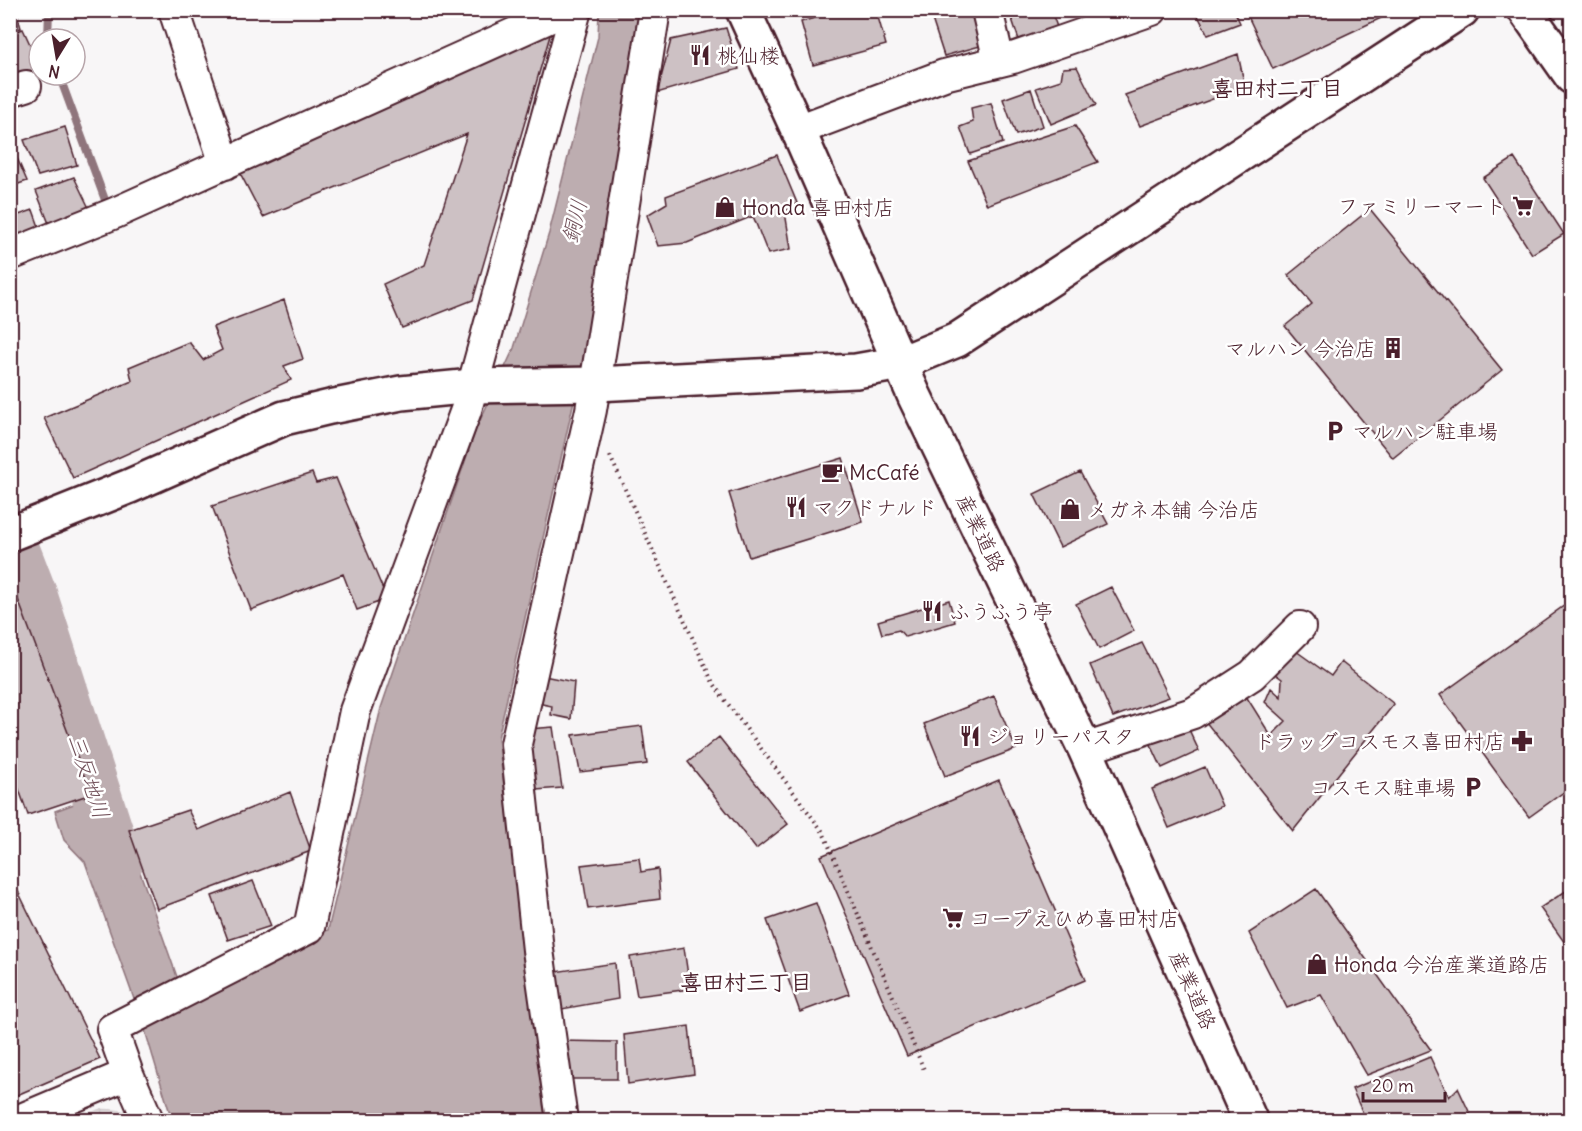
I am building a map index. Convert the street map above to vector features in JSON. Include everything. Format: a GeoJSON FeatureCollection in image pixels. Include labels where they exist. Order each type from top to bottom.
{"type":"FeatureCollection","features":[{"type":"Feature","properties":{"kind":"street"},"geometry":{"type":"LineString","coordinates":[[174,10],[225,164]]}},
{"type":"Feature","properties":{"kind":"street"},"geometry":{"type":"LineString","coordinates":[[10,255],[115,213],[566,10]]}},
{"type":"Feature","properties":{"kind":"street"},"geometry":{"type":"LineString","coordinates":[[148,1120],[112,1029],[309,927],[355,711],[466,410],[576,10]]}},
{"type":"Feature","properties":{"kind":"street"},"geometry":{"type":"LineString","coordinates":[[562,1120],[538,950],[516,744],[590,383],[655,10]]}},
{"type":"Feature","properties":{"kind":"street","name":"産業道路"},"geometry":{"type":"LineString","coordinates":[[742,10],[798,130],[902,363],[914,395],[1085,749],[1250,1120]]}},
{"type":"Feature","properties":{"kind":"street"},"geometry":{"type":"LineString","coordinates":[[987,10],[999,61]]}},
{"type":"Feature","properties":{"kind":"street"},"geometry":{"type":"LineString","coordinates":[[798,130],[944,75],[999,61],[1152,10]]}},
{"type":"Feature","properties":{"kind":"street"},"geometry":{"type":"LineString","coordinates":[[10,534],[130,486],[284,418],[402,393],[473,386],[834,374],[902,363],[957,339],[1462,10]]}},
{"type":"Feature","properties":{"kind":"street"},"geometry":{"type":"LineString","coordinates":[[1525,10],[1572,77]]}},
{"type":"Feature","properties":{"kind":"street"},"geometry":{"type":"LineString","coordinates":[[1085,749],[1203,708],[1252,675],[1300,627]]}},
{"type":"Feature","properties":{"kind":"street"},"geometry":{"type":"LineString","coordinates":[[18,1120],[128,1074]]}},
{"type":"Feature","properties":{"kind":"path"},"geometry":{"type":"LineString","coordinates":[[609,453],[711,679],[823,832],[925,1072]]}},
{"type":"Feature","properties":{"kind":"shaded area"},"geometry":{"type":"Polygon","coordinates":[[[101,1108],[128,1111],[131,1120],[72,1120],[101,1108]]]}},
{"type":"Feature","properties":{"kind":"water","name":"銅川"},"geometry":{"type":"Polygon","coordinates":[[[599,11],[648,11],[588,338],[498,738],[545,1120],[172,1120],[144,1027],[85,862],[64,840],[55,811],[106,792],[114,799],[187,1005],[328,930],[381,708],[476,429],[514,348],[549,233],[598,37],[599,11]]]}},
{"type":"Feature","properties":{"kind":"building"},"geometry":{"type":"Polygon","coordinates":[[[10,10],[16,10],[21,28],[10,31],[10,10]]]}},
{"type":"Feature","properties":{"kind":"building"},"geometry":{"type":"Polygon","coordinates":[[[841,10],[876,10],[886,45],[813,65],[801,22],[841,10]]]}},
{"type":"Feature","properties":{"kind":"building"},"geometry":{"type":"Polygon","coordinates":[[[929,10],[964,10],[964,14],[971,12],[980,46],[944,56],[929,10]]]}},
{"type":"Feature","properties":{"kind":"building"},"geometry":{"type":"Polygon","coordinates":[[[1009,10],[1051,10],[1057,27],[1019,40],[1009,10]]]}},
{"type":"Feature","properties":{"kind":"building"},"geometry":{"type":"Polygon","coordinates":[[[1195,10],[1234,10],[1240,23],[1208,35],[1195,10]]]}},
{"type":"Feature","properties":{"kind":"building"},"geometry":{"type":"Polygon","coordinates":[[[1245,10],[1398,10],[1273,69],[1245,10]]]}},
{"type":"Feature","properties":{"kind":"building","name":"桃仙楼"},"geometry":{"type":"Polygon","coordinates":[[[726,28],[739,69],[657,93],[671,40],[726,28]]]}},
{"type":"Feature","properties":{"kind":"building"},"geometry":{"type":"Polygon","coordinates":[[[23,29],[27,38],[27,72],[10,78],[10,34],[23,29]]]}},
{"type":"Feature","properties":{"kind":"building"},"geometry":{"type":"Polygon","coordinates":[[[551,32],[473,300],[402,328],[383,284],[424,265],[467,134],[263,217],[238,169],[551,32]]]}},
{"type":"Feature","properties":{"kind":"building"},"geometry":{"type":"Polygon","coordinates":[[[1238,54],[1245,87],[1140,126],[1125,95],[1238,54]]]}},
{"type":"Feature","properties":{"kind":"building"},"geometry":{"type":"Polygon","coordinates":[[[1077,67],[1096,105],[1051,124],[1036,88],[1061,80],[1063,68],[1077,67]]]}},
{"type":"Feature","properties":{"kind":"building"},"geometry":{"type":"Polygon","coordinates":[[[1031,89],[1043,126],[1016,135],[1003,99],[1031,89]]]}},
{"type":"Feature","properties":{"kind":"building"},"geometry":{"type":"Polygon","coordinates":[[[991,103],[1003,143],[970,154],[960,127],[973,122],[971,108],[991,103]]]}},
{"type":"Feature","properties":{"kind":"building"},"geometry":{"type":"Polygon","coordinates":[[[1075,126],[1098,162],[987,205],[968,161],[1075,126]]]}},
{"type":"Feature","properties":{"kind":"building"},"geometry":{"type":"Polygon","coordinates":[[[65,127],[77,165],[38,176],[24,140],[65,127]]]}},
{"type":"Feature","properties":{"kind":"building"},"geometry":{"type":"Polygon","coordinates":[[[10,142],[27,181],[10,187],[10,142]]]}},
{"type":"Feature","properties":{"kind":"building","name":"Honda 喜田村店"},"geometry":{"type":"Polygon","coordinates":[[[777,155],[797,203],[785,212],[791,249],[768,254],[753,216],[687,243],[658,246],[647,215],[667,203],[666,196],[777,155]]]}},
{"type":"Feature","properties":{"kind":"building","name":"ファミリーマート"},"geometry":{"type":"Polygon","coordinates":[[[1514,158],[1564,234],[1532,254],[1483,178],[1514,158]]]}},
{"type":"Feature","properties":{"kind":"building"},"geometry":{"type":"Polygon","coordinates":[[[74,177],[90,210],[50,226],[36,191],[74,177]]]}},
{"type":"Feature","properties":{"kind":"building","name":"マルハン 今治店"},"geometry":{"type":"Polygon","coordinates":[[[1370,209],[1502,370],[1393,458],[1285,326],[1312,304],[1288,275],[1370,209]]]}},
{"type":"Feature","properties":{"kind":"building"},"geometry":{"type":"Polygon","coordinates":[[[33,210],[42,235],[10,248],[10,218],[33,210]]]}},
{"type":"Feature","properties":{"kind":"building"},"geometry":{"type":"Polygon","coordinates":[[[284,300],[303,359],[284,366],[291,380],[73,478],[44,418],[132,381],[129,367],[189,342],[203,360],[222,350],[213,327],[284,300]]]}},
{"type":"Feature","properties":{"kind":"building","name":"マクドナルド"},"geometry":{"type":"Polygon","coordinates":[[[843,458],[863,522],[749,557],[729,493],[843,458]]]}},
{"type":"Feature","properties":{"kind":"building","name":"メガネ本舗 今治店"},"geometry":{"type":"Polygon","coordinates":[[[1080,472],[1108,524],[1060,547],[1034,494],[1080,472]]]}},
{"type":"Feature","properties":{"kind":"building"},"geometry":{"type":"Polygon","coordinates":[[[312,473],[316,483],[336,478],[387,599],[357,610],[343,574],[251,610],[212,506],[312,473]]]}},
{"type":"Feature","properties":{"kind":"building"},"geometry":{"type":"Polygon","coordinates":[[[1111,587],[1134,631],[1099,649],[1076,604],[1111,587]]]}},
{"type":"Feature","properties":{"kind":"building"},"geometry":{"type":"Polygon","coordinates":[[[16,594],[91,794],[28,815],[10,764],[10,596],[16,594]]]}},
{"type":"Feature","properties":{"kind":"building","name":"ふうふう亭"},"geometry":{"type":"Polygon","coordinates":[[[949,600],[955,622],[905,637],[899,630],[882,634],[878,621],[949,600]]]}},
{"type":"Feature","properties":{"kind":"building","name":"ドラッグコスモス喜田村店"},"geometry":{"type":"Polygon","coordinates":[[[1572,600],[1572,786],[1529,817],[1440,695],[1572,600]]]}},
{"type":"Feature","properties":{"kind":"building"},"geometry":{"type":"Polygon","coordinates":[[[1142,643],[1169,697],[1113,717],[1090,665],[1142,643]]]}},
{"type":"Feature","properties":{"kind":"building"},"geometry":{"type":"Polygon","coordinates":[[[1289,646],[1331,676],[1341,662],[1394,704],[1293,831],[1201,716],[1241,688],[1271,736],[1286,721],[1265,702],[1271,688],[1281,697],[1282,679],[1271,671],[1289,646]]]}},
{"type":"Feature","properties":{"kind":"building"},"geometry":{"type":"Polygon","coordinates":[[[544,676],[574,682],[571,719],[551,715],[552,706],[542,704],[544,676]]]}},
{"type":"Feature","properties":{"kind":"building","name":"ジョリーパスタ"},"geometry":{"type":"Polygon","coordinates":[[[994,696],[1016,749],[945,776],[924,724],[994,696]]]}},
{"type":"Feature","properties":{"kind":"building"},"geometry":{"type":"Polygon","coordinates":[[[1184,719],[1199,751],[1162,768],[1147,736],[1184,719]]]}},
{"type":"Feature","properties":{"kind":"building"},"geometry":{"type":"Polygon","coordinates":[[[642,726],[647,764],[580,772],[573,735],[642,726]]]}},
{"type":"Feature","properties":{"kind":"building"},"geometry":{"type":"Polygon","coordinates":[[[553,727],[562,788],[536,790],[529,729],[553,727]]]}},
{"type":"Feature","properties":{"kind":"building"},"geometry":{"type":"Polygon","coordinates":[[[719,737],[788,824],[756,849],[688,762],[719,737]]]}},
{"type":"Feature","properties":{"kind":"building"},"geometry":{"type":"Polygon","coordinates":[[[1205,767],[1222,806],[1169,828],[1152,789],[1205,767]]]}},
{"type":"Feature","properties":{"kind":"building","name":"コープえひめ喜田村店"},"geometry":{"type":"Polygon","coordinates":[[[999,780],[1085,980],[907,1056],[821,856],[999,780]]]}},
{"type":"Feature","properties":{"kind":"building"},"geometry":{"type":"Polygon","coordinates":[[[290,792],[311,851],[157,909],[129,830],[188,810],[198,830],[290,792]]]}},
{"type":"Feature","properties":{"kind":"building"},"geometry":{"type":"Polygon","coordinates":[[[639,858],[641,872],[658,869],[660,899],[588,909],[581,865],[639,858]]]}},
{"type":"Feature","properties":{"kind":"building"},"geometry":{"type":"Polygon","coordinates":[[[253,881],[271,926],[228,940],[212,896],[253,881]]]}},
{"type":"Feature","properties":{"kind":"building"},"geometry":{"type":"Polygon","coordinates":[[[16,887],[100,1059],[10,1098],[10,889],[16,887]]]}},
{"type":"Feature","properties":{"kind":"building"},"geometry":{"type":"Polygon","coordinates":[[[1572,887],[1572,953],[1540,908],[1572,887]]]}},
{"type":"Feature","properties":{"kind":"building","name":"Honda 今治産業道路店"},"geometry":{"type":"Polygon","coordinates":[[[1316,889],[1431,1050],[1367,1075],[1321,995],[1287,1008],[1249,933],[1316,889]]]}},
{"type":"Feature","properties":{"kind":"building"},"geometry":{"type":"Polygon","coordinates":[[[816,903],[849,994],[800,1012],[767,920],[816,903]]]}},
{"type":"Feature","properties":{"kind":"building"},"geometry":{"type":"Polygon","coordinates":[[[684,948],[690,989],[637,996],[630,957],[684,948]]]}},
{"type":"Feature","properties":{"kind":"building"},"geometry":{"type":"Polygon","coordinates":[[[615,963],[618,999],[562,1009],[554,972],[615,963]]]}},
{"type":"Feature","properties":{"kind":"building"},"geometry":{"type":"Polygon","coordinates":[[[689,1026],[694,1074],[628,1084],[624,1035],[689,1026]]]}},
{"type":"Feature","properties":{"kind":"building"},"geometry":{"type":"Polygon","coordinates":[[[560,1041],[617,1042],[617,1079],[564,1079],[560,1041]]]}},
{"type":"Feature","properties":{"kind":"building"},"geometry":{"type":"Polygon","coordinates":[[[1430,1057],[1449,1097],[1458,1088],[1473,1120],[1366,1120],[1352,1089],[1430,1057]]]}},
{"type":"Feature","properties":{"kind":"waterway"},"geometry":{"type":"LineString","coordinates":[[48,27],[49,10]]}},
{"type":"Feature","properties":{"kind":"waterway"},"geometry":{"type":"LineString","coordinates":[[63,87],[108,208]]}},
{"type":"Feature","properties":{"kind":"waterway","name":"三反地川"},"geometry":{"type":"LineString","coordinates":[[10,537],[32,594],[118,862]]}},
{"type":"Feature","properties":{"kind":"place","name":"桃仙楼"},"geometry":{"type":"Point","coordinates":[700,55]}},
{"type":"Feature","properties":{"kind":"place","name":"ファミリーマート"},"geometry":{"type":"Point","coordinates":[1523,206]}},
{"type":"Feature","properties":{"kind":"place","name":"Honda 喜田村店"},"geometry":{"type":"Point","coordinates":[725,207]}},
{"type":"Feature","properties":{"kind":"place","name":"マルハン 今治店"},"geometry":{"type":"Point","coordinates":[1393,348]}},
{"type":"Feature","properties":{"kind":"place","name":"マルハン駐車場"},"geometry":{"type":"Point","coordinates":[1335,431]}},
{"type":"Feature","properties":{"kind":"place","name":"McCafé"},"geometry":{"type":"Point","coordinates":[832,472]}},
{"type":"Feature","properties":{"kind":"place","name":"マクドナルド"},"geometry":{"type":"Point","coordinates":[796,507]}},
{"type":"Feature","properties":{"kind":"place","name":"メガネ本舗 今治店"},"geometry":{"type":"Point","coordinates":[1070,509]}},
{"type":"Feature","properties":{"kind":"place","name":"ふうふう亭"},"geometry":{"type":"Point","coordinates":[932,611]}},
{"type":"Feature","properties":{"kind":"place","name":"ジョリーパスタ"},"geometry":{"type":"Point","coordinates":[970,736]}},
{"type":"Feature","properties":{"kind":"place","name":"ドラッグコスモス喜田村店"},"geometry":{"type":"Point","coordinates":[1522,741]}},
{"type":"Feature","properties":{"kind":"place","name":"コスモス駐車場"},"geometry":{"type":"Point","coordinates":[1473,787]}},
{"type":"Feature","properties":{"kind":"place","name":"コープえひめ喜田村店"},"geometry":{"type":"Point","coordinates":[953,918]}},
{"type":"Feature","properties":{"kind":"place","name":"Honda 今治産業道路店"},"geometry":{"type":"Point","coordinates":[1317,964]}},
{"type":"Feature","properties":{"kind":"district","name":"喜田村二丁目"},"geometry":{"type":"Point","coordinates":[1277,88]}},
{"type":"Feature","properties":{"kind":"district","name":"喜田村三丁目"},"geometry":{"type":"Point","coordinates":[746,982]}}]}
